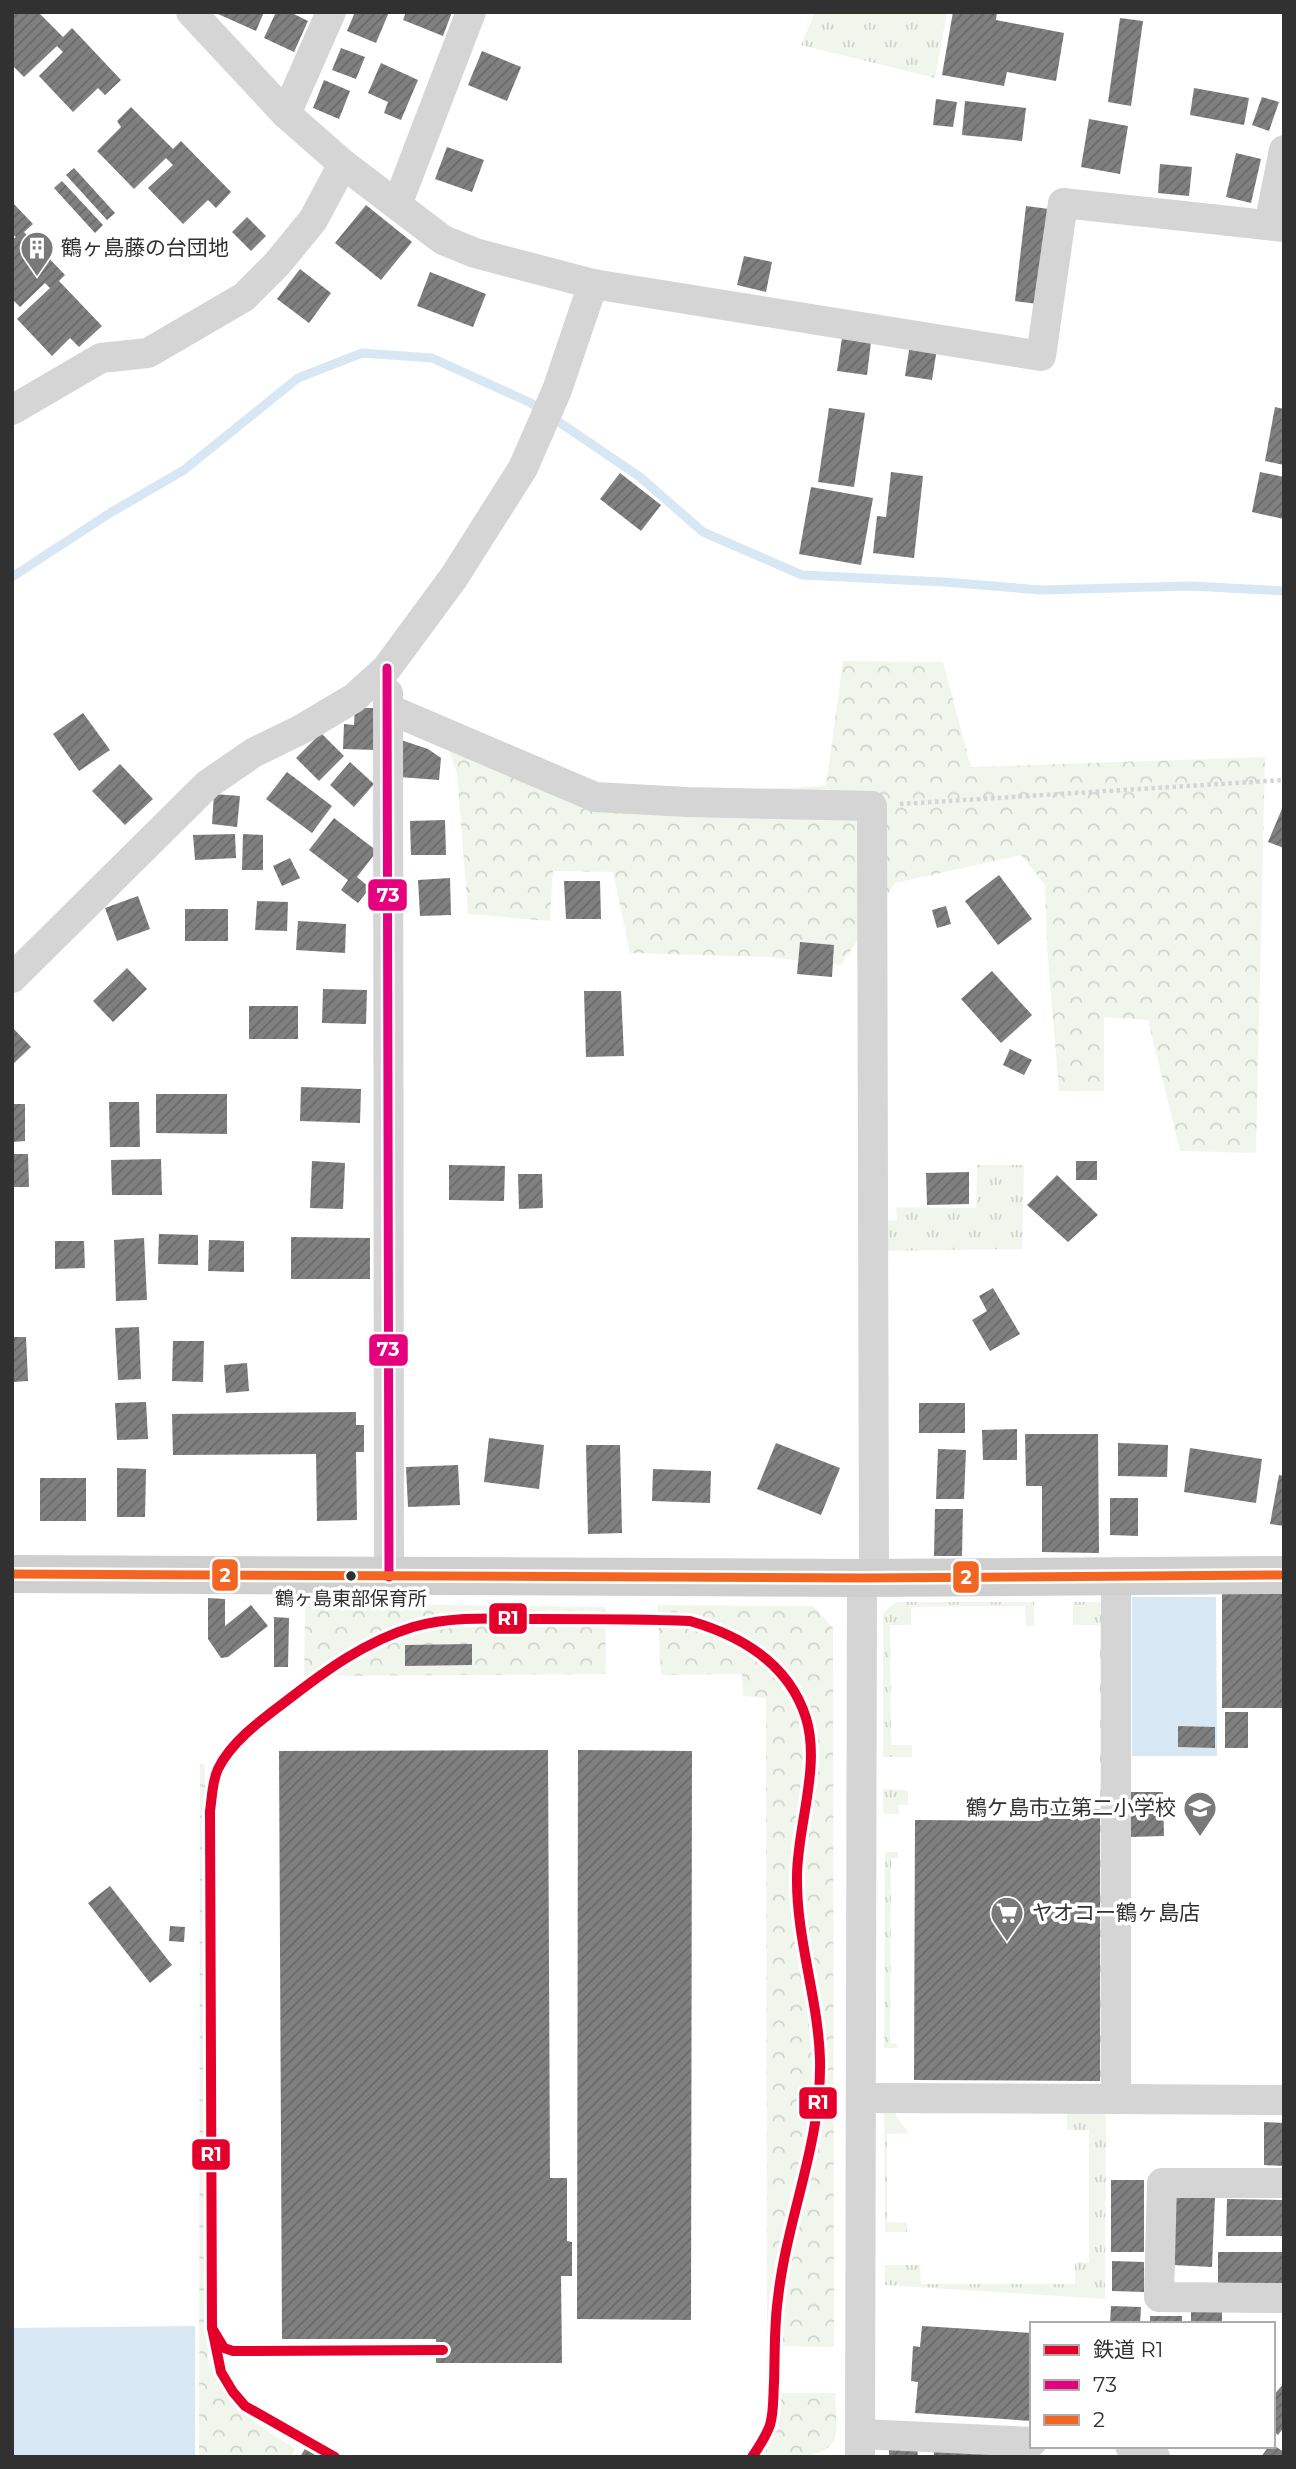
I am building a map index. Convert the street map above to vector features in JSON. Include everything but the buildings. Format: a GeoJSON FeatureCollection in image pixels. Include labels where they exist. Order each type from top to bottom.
{"type":"FeatureCollection","features":[{"type":"Feature","properties":{"kind":"street"},"geometry":{"type":"LineString","coordinates":[[191,12],[286,114],[343,164],[443,240],[475,253],[593,285],[1041,356],[1063,203],[1277,226],[1284,150]]}},
{"type":"Feature","properties":{"kind":"street"},"geometry":{"type":"LineString","coordinates":[[286,114],[331,12]]}},
{"type":"Feature","properties":{"kind":"street"},"geometry":{"type":"LineString","coordinates":[[397,205],[471,12]]}},
{"type":"Feature","properties":{"kind":"street"},"geometry":{"type":"LineString","coordinates":[[12,410],[101,358],[148,353],[244,297],[277,264],[313,220],[343,164]]}},
{"type":"Feature","properties":{"kind":"street"},"geometry":{"type":"LineString","coordinates":[[12,978],[208,785],[253,753],[302,729],[354,698],[387,668],[454,578],[523,468],[557,390],[593,285]]}},
{"type":"Feature","properties":{"kind":"street"},"geometry":{"type":"LineString","coordinates":[[387,668],[388,1577]]}},
{"type":"Feature","properties":{"kind":"street"},"geometry":{"type":"LineString","coordinates":[[389,709],[595,797],[872,806],[860,2451],[1030,2442]]}},
{"type":"Feature","properties":{"kind":"street"},"geometry":{"type":"LineString","coordinates":[[12,1574],[868,1578],[1284,1575]]}},
{"type":"Feature","properties":{"kind":"street"},"geometry":{"type":"LineString","coordinates":[[1116,1578],[1116,2099]]}},
{"type":"Feature","properties":{"kind":"street"},"geometry":{"type":"LineString","coordinates":[[861,2098],[1284,2100]]}},
{"type":"Feature","properties":{"kind":"street"},"geometry":{"type":"LineString","coordinates":[[1284,2183],[1162,2183],[1159,2297],[1284,2298]]}},
{"type":"Feature","properties":{"kind":"path"},"geometry":{"type":"LineString","coordinates":[[872,806],[1284,780]]}},
{"type":"Feature","properties":{"kind":"green space"},"geometry":{"type":"Polygon","coordinates":[[[815,12],[947,12],[935,78],[801,45],[815,12]]]}},
{"type":"Feature","properties":{"kind":"green space"},"geometry":{"type":"Polygon","coordinates":[[[843,661],[943,662],[971,767],[1265,757],[1256,1153],[1180,1151],[1148,1020],[1104,1017],[1104,1091],[1059,1091],[1047,947],[1045,885],[1021,855],[895,883],[841,965],[767,957],[630,953],[613,872],[553,871],[550,921],[468,914],[457,773],[440,725],[597,787],[718,791],[826,786],[843,661]]]}},
{"type":"Feature","properties":{"kind":"green space"},"geometry":{"type":"Polygon","coordinates":[[[977,1165],[1024,1165],[1022,1249],[880,1251],[881,1221],[897,1220],[896,1207],[976,1208],[977,1165]]]}},
{"type":"Feature","properties":{"kind":"green space"},"geometry":{"type":"Polygon","coordinates":[[[896,1602],[1034,1602],[1034,1626],[1026,1626],[1025,1606],[911,1607],[911,1625],[890,1625],[891,1745],[912,1745],[912,1757],[883,1757],[883,1613],[896,1602]]]}},
{"type":"Feature","properties":{"kind":"green space"},"geometry":{"type":"Polygon","coordinates":[[[1073,1602],[1106,1602],[1108,2076],[1100,2081],[1100,1625],[1073,1625],[1073,1602]]]}},
{"type":"Feature","properties":{"kind":"green space"},"geometry":{"type":"Polygon","coordinates":[[[305,1603],[605,1607],[606,1674],[304,1676],[305,1603]]]}},
{"type":"Feature","properties":{"kind":"green space"},"geometry":{"type":"Polygon","coordinates":[[[657,1605],[813,1606],[833,1628],[834,2347],[767,2346],[766,1698],[743,1696],[742,1674],[661,1675],[657,1605]]]}},
{"type":"Feature","properties":{"kind":"green space"},"geometry":{"type":"Polygon","coordinates":[[[200,1763],[205,1765],[208,2361],[233,2403],[255,2422],[295,2449],[291,2457],[199,2457],[200,1763]]]}},
{"type":"Feature","properties":{"kind":"green space"},"geometry":{"type":"Polygon","coordinates":[[[883,1789],[908,1792],[908,1805],[899,1805],[899,1814],[883,1814],[883,1789]]]}},
{"type":"Feature","properties":{"kind":"green space"},"geometry":{"type":"Polygon","coordinates":[[[885,1852],[898,1852],[898,1858],[891,1858],[890,2043],[898,2044],[897,2048],[884,2048],[885,1852]]]}},
{"type":"Feature","properties":{"kind":"green space"},"geometry":{"type":"Polygon","coordinates":[[[884,2106],[895,2106],[896,2116],[909,2133],[887,2134],[887,2222],[907,2223],[907,2232],[885,2232],[884,2106]]]}},
{"type":"Feature","properties":{"kind":"green space"},"geometry":{"type":"Polygon","coordinates":[[[1106,2108],[1105,2299],[885,2285],[885,2265],[920,2265],[921,2284],[1075,2284],[1075,2263],[1089,2262],[1089,2130],[1067,2130],[1067,2112],[1106,2108]]]}},
{"type":"Feature","properties":{"kind":"green space"},"geometry":{"type":"Polygon","coordinates":[[[780,2393],[835,2393],[835,2438],[823,2451],[801,2456],[758,2457],[778,2429],[780,2393]]]}},
{"type":"Feature","properties":{"kind":"water"},"geometry":{"type":"Polygon","coordinates":[[[1132,1597],[1216,1597],[1217,1756],[1132,1756],[1132,1597]]]}},
{"type":"Feature","properties":{"kind":"water"},"geometry":{"type":"Polygon","coordinates":[[[195,2326],[195,2457],[12,2457],[12,2328],[195,2326]]]}},
{"type":"Feature","properties":{"kind":"waterway"},"geometry":{"type":"LineString","coordinates":[[12,577],[110,513],[184,470],[298,378],[362,353],[432,358],[531,403],[640,477],[703,532],[802,575],[1041,590],[1190,586],[1284,591]]}},
{"type":"Feature","properties":{"kind":"rail line","name":"R1"},"geometry":{"type":"LineString","coordinates":[[335,2457],[245,2406],[221,2372],[212,2328],[210,1811],[213,1785],[224,1759],[247,1732],[346,1658],[395,1633],[413,1627],[461,1619],[493,1618],[690,1621],[709,1627],[745,1644],[776,1668],[788,1682],[806,1718],[810,1737],[810,1776],[797,1876],[803,1945],[818,2036],[819,2090],[810,2150],[782,2268],[775,2330],[771,2420],[752,2457]]}},
{"type":"Feature","properties":{"kind":"rail line","name":"R1"},"geometry":{"type":"LineString","coordinates":[[212,2328],[224,2348],[233,2351],[443,2350]]}},
{"type":"Feature","properties":{"kind":"transit line","name":"73"},"geometry":{"type":"LineString","coordinates":[[387,668],[389,1577]]}},
{"type":"Feature","properties":{"kind":"transit line","name":"2"},"geometry":{"type":"LineString","coordinates":[[12,1574],[862,1578],[1284,1575]]}},
{"type":"Feature","properties":{"kind":"place","name":"鶴ヶ島藤の台団地"},"geometry":{"type":"Point","coordinates":[37,278]}},
{"type":"Feature","properties":{"kind":"place","name":"鶴ヶ島東部保育所"},"geometry":{"type":"Point","coordinates":[351,1576]}},
{"type":"Feature","properties":{"kind":"place","name":"鶴ケ島市立第二小学校"},"geometry":{"type":"Point","coordinates":[1200,1838]}},
{"type":"Feature","properties":{"kind":"place","name":"ヤオコー鶴ヶ島店"},"geometry":{"type":"Point","coordinates":[1007,1943]}}]}
